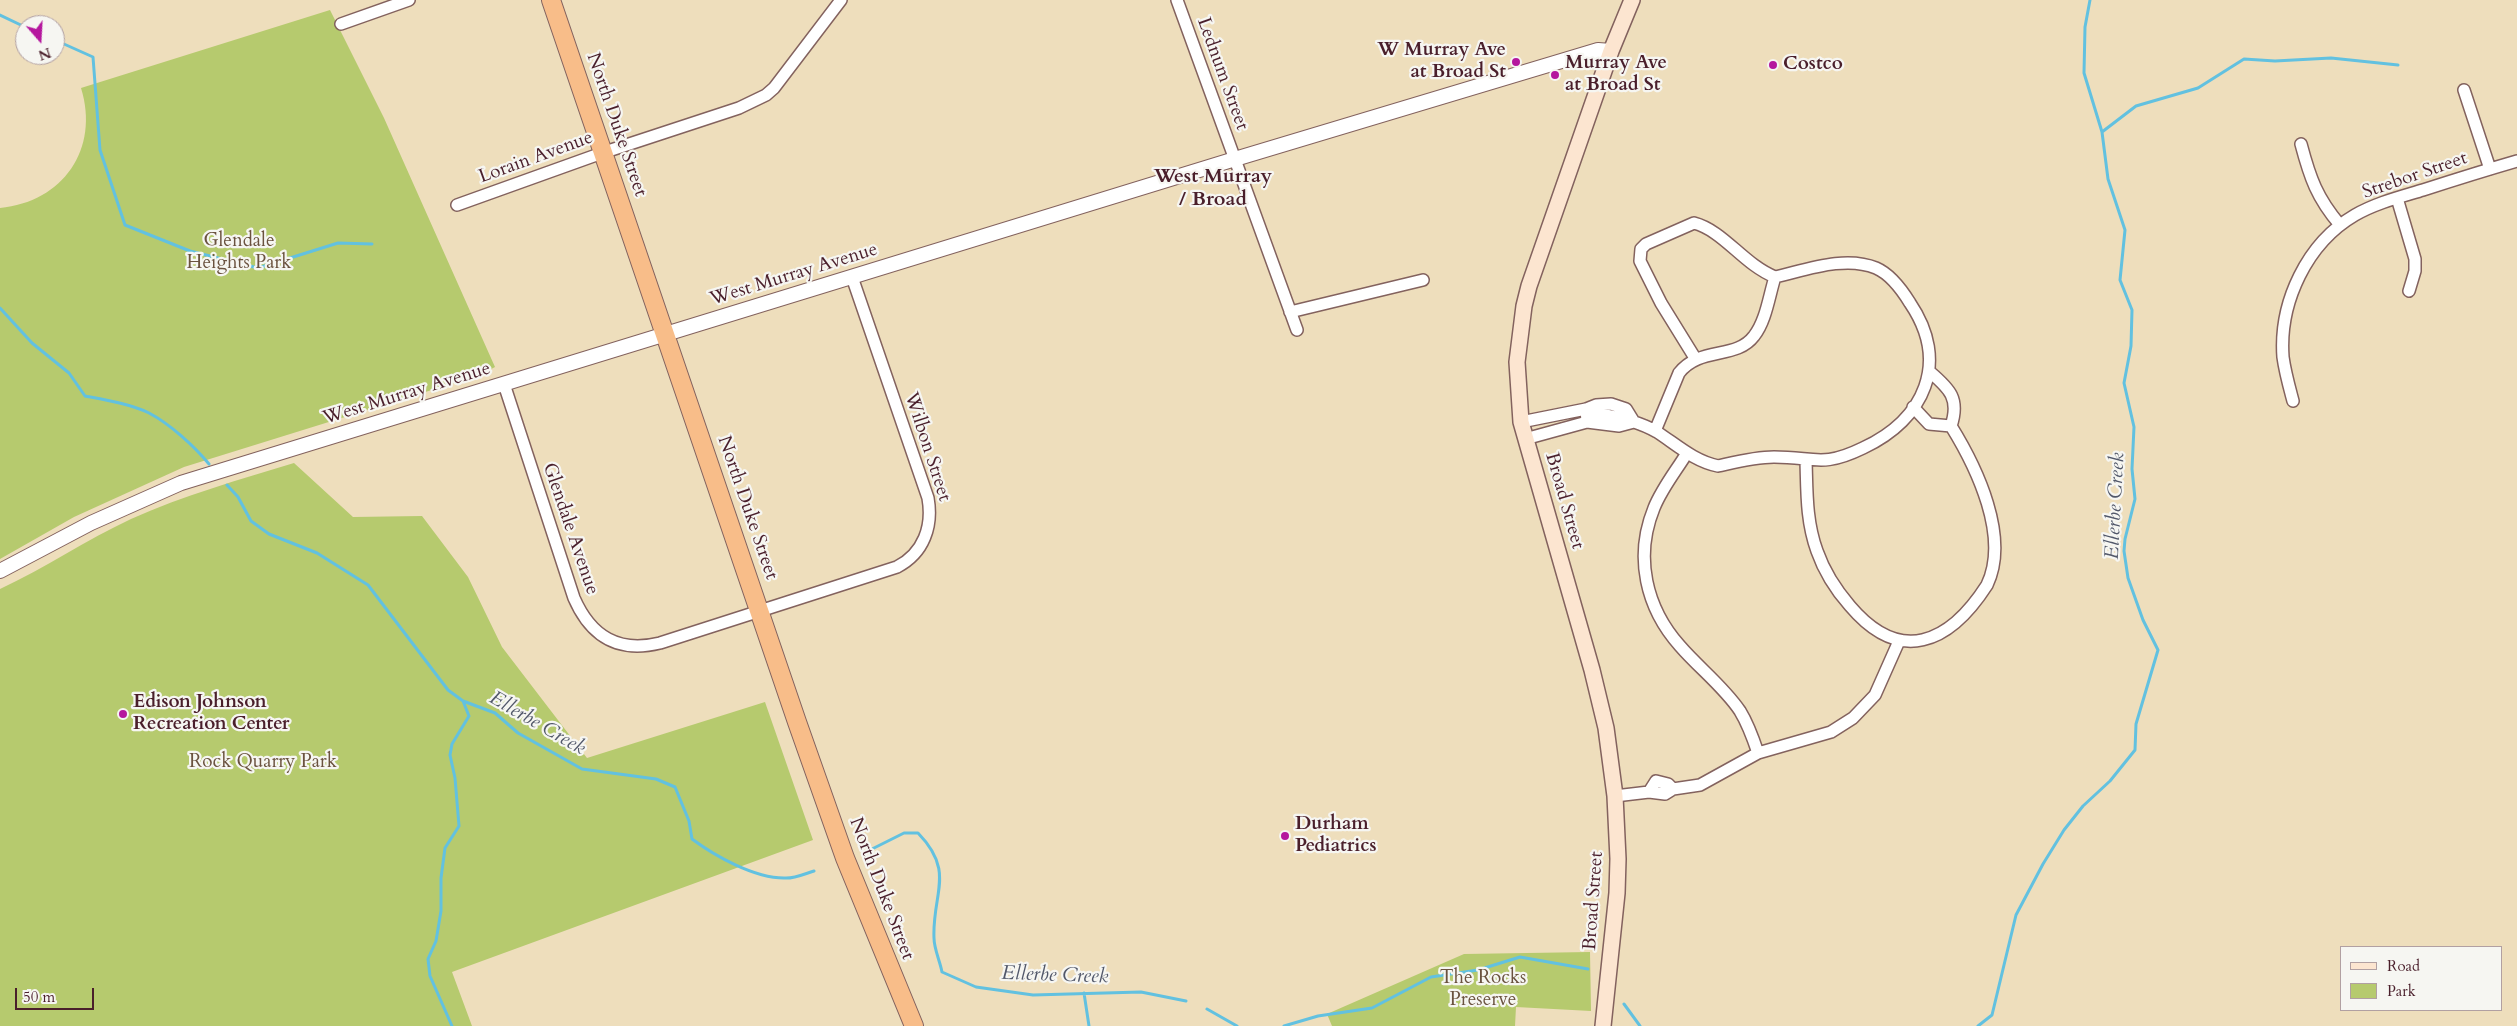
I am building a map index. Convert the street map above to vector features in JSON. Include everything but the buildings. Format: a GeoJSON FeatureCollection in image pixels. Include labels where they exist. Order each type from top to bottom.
{"type":"FeatureCollection","features":[{"type":"Feature","properties":{"kind":"highway","name":"North Duke Street"},"geometry":{"type":"LineString","coordinates":[[551,0],[845,858],[914,1026]]}},
{"type":"Feature","properties":{"kind":"main road","name":"Broad Street"},"geometry":{"type":"LineString","coordinates":[[1603,1022],[1618,859],[1615,796],[1606,728],[1592,670],[1525,439],[1517,362],[1524,306],[1611,51],[1632,0]]}},
{"type":"Feature","properties":{"kind":"street"},"geometry":{"type":"LineString","coordinates":[[341,24],[409,0]]}},
{"type":"Feature","properties":{"kind":"street","name":"Lorain Avenue"},"geometry":{"type":"LineString","coordinates":[[457,205],[602,153],[739,108],[766,95],[784,78],[841,0]]}},
{"type":"Feature","properties":{"kind":"street","name":"Lednum Street"},"geometry":{"type":"LineString","coordinates":[[1177,0],[1297,330]]}},
{"type":"Feature","properties":{"kind":"street","name":"West Murray Avenue"},"geometry":{"type":"LineString","coordinates":[[0,571],[91,523],[181,483],[1235,159],[1598,50],[1611,51]]}},
{"type":"Feature","properties":{"kind":"street"},"geometry":{"type":"LineString","coordinates":[[2464,90],[2490,169]]}},
{"type":"Feature","properties":{"kind":"street"},"geometry":{"type":"LineString","coordinates":[[2301,144],[2315,190],[2340,225]]}},
{"type":"Feature","properties":{"kind":"street","name":"Strebor Street"},"geometry":{"type":"LineString","coordinates":[[2293,401],[2283,356],[2284,325],[2288,304],[2307,263],[2322,243],[2340,225],[2369,208],[2517,160]]}},
{"type":"Feature","properties":{"kind":"street"},"geometry":{"type":"LineString","coordinates":[[2396,198],[2416,259],[2415,270],[2408,291]]}},
{"type":"Feature","properties":{"kind":"street"},"geometry":{"type":"LineString","coordinates":[[1522,422],[1586,409],[1626,409],[1634,422],[1655,431],[1701,461],[1718,466],[1762,457],[1832,460],[1864,448],[1888,432],[1913,407],[1930,372],[1930,346],[1922,320],[1896,285],[1876,268],[1855,263],[1836,264],[1775,277],[1744,259],[1707,226],[1694,222],[1646,244],[1641,249],[1640,261],[1656,294],[1695,358]]}},
{"type":"Feature","properties":{"kind":"street","name":"Wilbon Street"},"geometry":{"type":"LineString","coordinates":[[760,612],[898,567],[914,555],[928,531],[930,520],[928,498],[852,276]]}},
{"type":"Feature","properties":{"kind":"street"},"geometry":{"type":"LineString","coordinates":[[1655,431],[1678,373],[1695,358],[1747,344],[1755,335],[1775,277]]}},
{"type":"Feature","properties":{"kind":"street"},"geometry":{"type":"LineString","coordinates":[[1290,312],[1423,280]]}},
{"type":"Feature","properties":{"kind":"street"},"geometry":{"type":"LineString","coordinates":[[1806,460],[1808,517],[1821,562],[1832,583],[1866,624],[1885,637],[1899,641],[1923,640],[1949,628],[1983,592],[1991,577],[1994,556],[1986,495],[1974,465],[1951,426],[1955,413],[1955,404],[1949,391],[1930,372]]}},
{"type":"Feature","properties":{"kind":"street","name":"Glendale Avenue"},"geometry":{"type":"LineString","coordinates":[[504,384],[574,598],[583,616],[600,634],[623,645],[643,647],[760,612]]}},
{"type":"Feature","properties":{"kind":"street"},"geometry":{"type":"LineString","coordinates":[[1913,407],[1930,424],[1938,427],[1951,426]]}},
{"type":"Feature","properties":{"kind":"street"},"geometry":{"type":"LineString","coordinates":[[1586,409],[1587,422]]}},
{"type":"Feature","properties":{"kind":"street"},"geometry":{"type":"LineString","coordinates":[[1525,439],[1587,422],[1605,409]]}},
{"type":"Feature","properties":{"kind":"street"},"geometry":{"type":"LineString","coordinates":[[1587,422],[1619,426],[1634,422]]}},
{"type":"Feature","properties":{"kind":"street"},"geometry":{"type":"LineString","coordinates":[[1687,453],[1664,488],[1646,531],[1644,558],[1647,587],[1652,604],[1670,634],[1739,710],[1758,753]]}},
{"type":"Feature","properties":{"kind":"street"},"geometry":{"type":"LineString","coordinates":[[1615,796],[1650,792],[1665,794],[1674,789],[1709,782],[1758,753],[1820,736],[1853,718],[1875,695],[1899,641]]}},
{"type":"Feature","properties":{"kind":"green space","name":"Glendale Heights Park"},"geometry":{"type":"Polygon","coordinates":[[[330,10],[384,118],[495,367],[480,375],[184,467],[74,517],[0,559],[0,208],[22,204],[42,195],[58,183],[71,169],[80,151],[85,132],[86,110],[81,88],[330,10]]]}},
{"type":"Feature","properties":{"kind":"green space","name":"Rock Quarry Park"},"geometry":{"type":"Polygon","coordinates":[[[294,463],[353,517],[422,516],[468,577],[502,647],[587,758],[765,702],[813,840],[452,972],[472,1026],[0,1026],[0,589],[114,527],[151,510],[212,488],[294,463]]]}},
{"type":"Feature","properties":{"kind":"green space","name":"The Rocks Preserve"},"geometry":{"type":"Polygon","coordinates":[[[1590,952],[1591,1011],[1516,1007],[1515,1026],[1332,1026],[1327,1014],[1464,954],[1590,952]]]}},
{"type":"Feature","properties":{"kind":"waterway","name":"Ellerbe Creek"},"geometry":{"type":"LineString","coordinates":[[1978,1026],[1992,1015],[2016,915],[2043,864],[2064,830],[2083,806],[2110,781],[2135,750],[2136,724],[2158,650],[2143,620],[2128,578],[2124,551],[2125,539],[2135,499],[2132,469],[2134,427],[2124,383],[2131,346],[2132,310],[2120,280],[2125,230],[2108,179],[2102,132],[2084,73],[2085,27],[2090,0]]}},
{"type":"Feature","properties":{"kind":"waterway"},"geometry":{"type":"LineString","coordinates":[[0,15],[15,22]]}},
{"type":"Feature","properties":{"kind":"waterway"},"geometry":{"type":"LineString","coordinates":[[65,44],[93,57],[100,150],[125,225],[190,251],[258,268],[338,243],[372,244]]}},
{"type":"Feature","properties":{"kind":"waterway"},"geometry":{"type":"LineString","coordinates":[[2102,132],[2136,106],[2198,88],[2244,59],[2275,61],[2331,58],[2398,65]]}},
{"type":"Feature","properties":{"kind":"waterway","name":"Ellerbe Creek"},"geometry":{"type":"LineString","coordinates":[[0,308],[32,343],[69,373],[85,396],[126,405],[149,413],[181,436],[209,464]]}},
{"type":"Feature","properties":{"kind":"waterway","name":"Ellerbe Creek"},"geometry":{"type":"LineString","coordinates":[[227,485],[238,497],[251,521],[269,534],[317,553],[368,585],[448,690],[463,701],[495,713],[518,733],[582,769],[656,779],[675,787],[689,821],[692,839],[735,865],[760,874],[784,878],[795,877],[814,871]]}},
{"type":"Feature","properties":{"kind":"waterway"},"geometry":{"type":"LineString","coordinates":[[452,1026],[430,976],[428,959],[436,941],[441,911],[441,878],[445,848],[459,826],[455,778],[450,755],[452,744],[469,716],[463,701]]}},
{"type":"Feature","properties":{"kind":"waterway","name":"Ellerbe Creek"},"geometry":{"type":"LineString","coordinates":[[872,849],[904,833],[918,833],[930,847],[939,871],[940,883],[934,922],[934,938],[942,972],[976,987],[1033,995],[1141,992],[1186,1001]]}},
{"type":"Feature","properties":{"kind":"waterway","name":"Ellerbe Creek"},"geometry":{"type":"LineString","coordinates":[[1284,1026],[1318,1016],[1372,1008],[1431,977],[1478,970],[1520,957],[1588,969]]}},
{"type":"Feature","properties":{"kind":"waterway"},"geometry":{"type":"LineString","coordinates":[[1084,993],[1089,1026]]}},
{"type":"Feature","properties":{"kind":"waterway","name":"Ellerbe Creek"},"geometry":{"type":"LineString","coordinates":[[1624,1004],[1640,1026]]}},
{"type":"Feature","properties":{"kind":"waterway","name":"Ellerbe Creek"},"geometry":{"type":"LineString","coordinates":[[1207,1009],[1237,1026]]}},
{"type":"Feature","properties":{"kind":"place","name":"W Murray Ave at Broad St"},"geometry":{"type":"Point","coordinates":[1516,62]}},
{"type":"Feature","properties":{"kind":"place","name":"Costco"},"geometry":{"type":"Point","coordinates":[1773,65]}},
{"type":"Feature","properties":{"kind":"place","name":"Murray Ave at Broad St"},"geometry":{"type":"Point","coordinates":[1555,75]}},
{"type":"Feature","properties":{"kind":"place","name":"Edison Johnson Recreation Center"},"geometry":{"type":"Point","coordinates":[123,714]}},
{"type":"Feature","properties":{"kind":"place","name":"Durham Pediatrics"},"geometry":{"type":"Point","coordinates":[1285,836]}},
{"type":"Feature","properties":{"kind":"district","name":"West Murray / Broad"},"geometry":{"type":"Point","coordinates":[1213,188]}}]}
